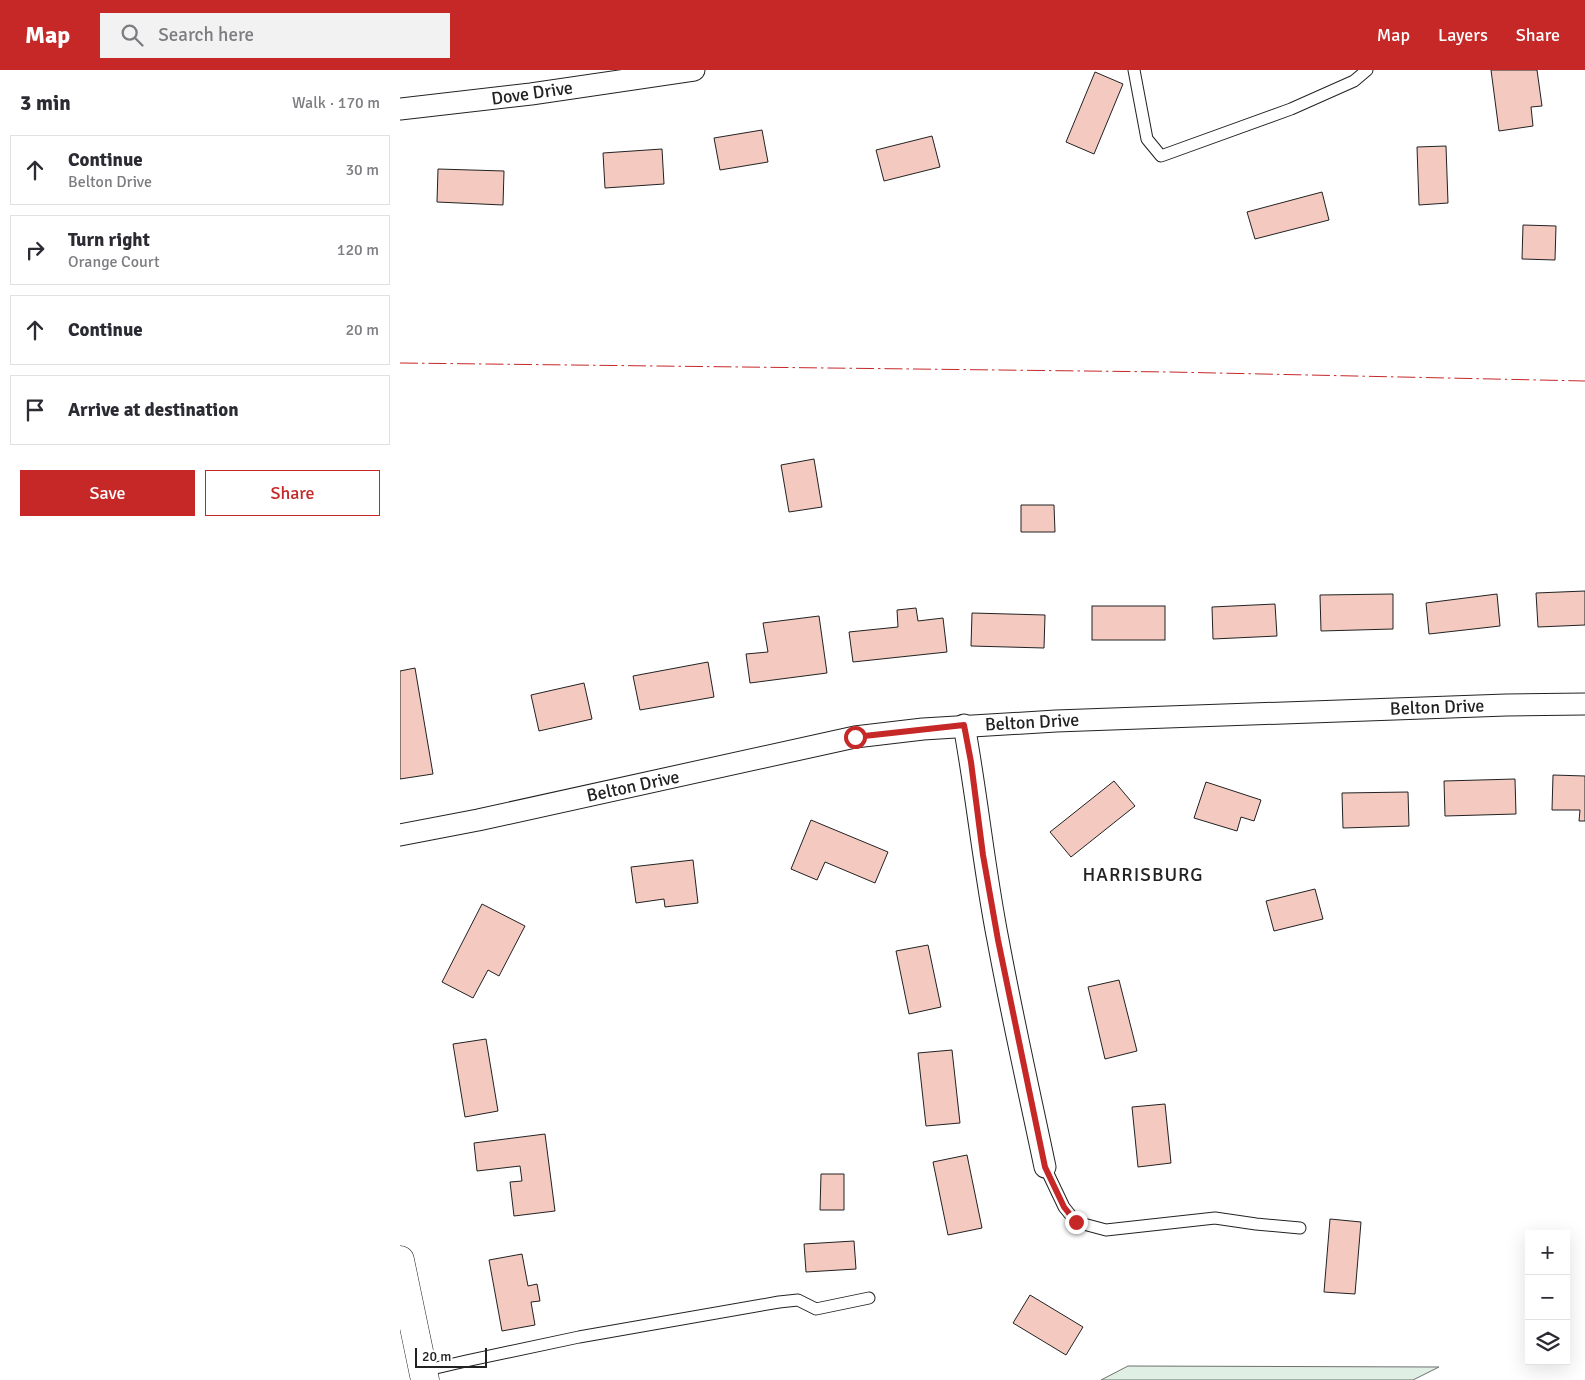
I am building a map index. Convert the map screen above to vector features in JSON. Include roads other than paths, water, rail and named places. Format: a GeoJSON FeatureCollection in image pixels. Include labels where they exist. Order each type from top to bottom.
{"type":"FeatureCollection","features":[{"type":"Feature","properties":{"kind":"street","name":"Dove Drive"},"geometry":{"type":"LineString","coordinates":[[400,109],[531,94],[694,70]]}},
{"type":"Feature","properties":{"kind":"street","name":"Belton Drive"},"geometry":{"type":"LineString","coordinates":[[400,835],[478,820],[855,737],[964,725],[1506,705],[1585,704]]}},
{"type":"Feature","properties":{"kind":"street"},"geometry":{"type":"LineString","coordinates":[[964,725],[971,762],[983,855],[998,940],[1045,1167]]}},
{"type":"Feature","properties":{"kind":"street"},"geometry":{"type":"LineString","coordinates":[[400,1260],[424,1376]]}},
{"type":"Feature","properties":{"kind":"lane"},"geometry":{"type":"LineString","coordinates":[[1134,70],[1147,139],[1161,156],[1291,109],[1354,81],[1368,70]]}},
{"type":"Feature","properties":{"kind":"lane"},"geometry":{"type":"LineString","coordinates":[[1045,1167],[1064,1207],[1076,1222],[1106,1230],[1215,1218],[1300,1228]]}},
{"type":"Feature","properties":{"kind":"lane"},"geometry":{"type":"LineString","coordinates":[[424,1376],[466,1361],[579,1337],[760,1305],[798,1300],[816,1309],[869,1298]]}},
{"type":"Feature","properties":{"kind":"district","name":"HARRISBURG"},"geometry":{"type":"Point","coordinates":[1143,875]}}]}
